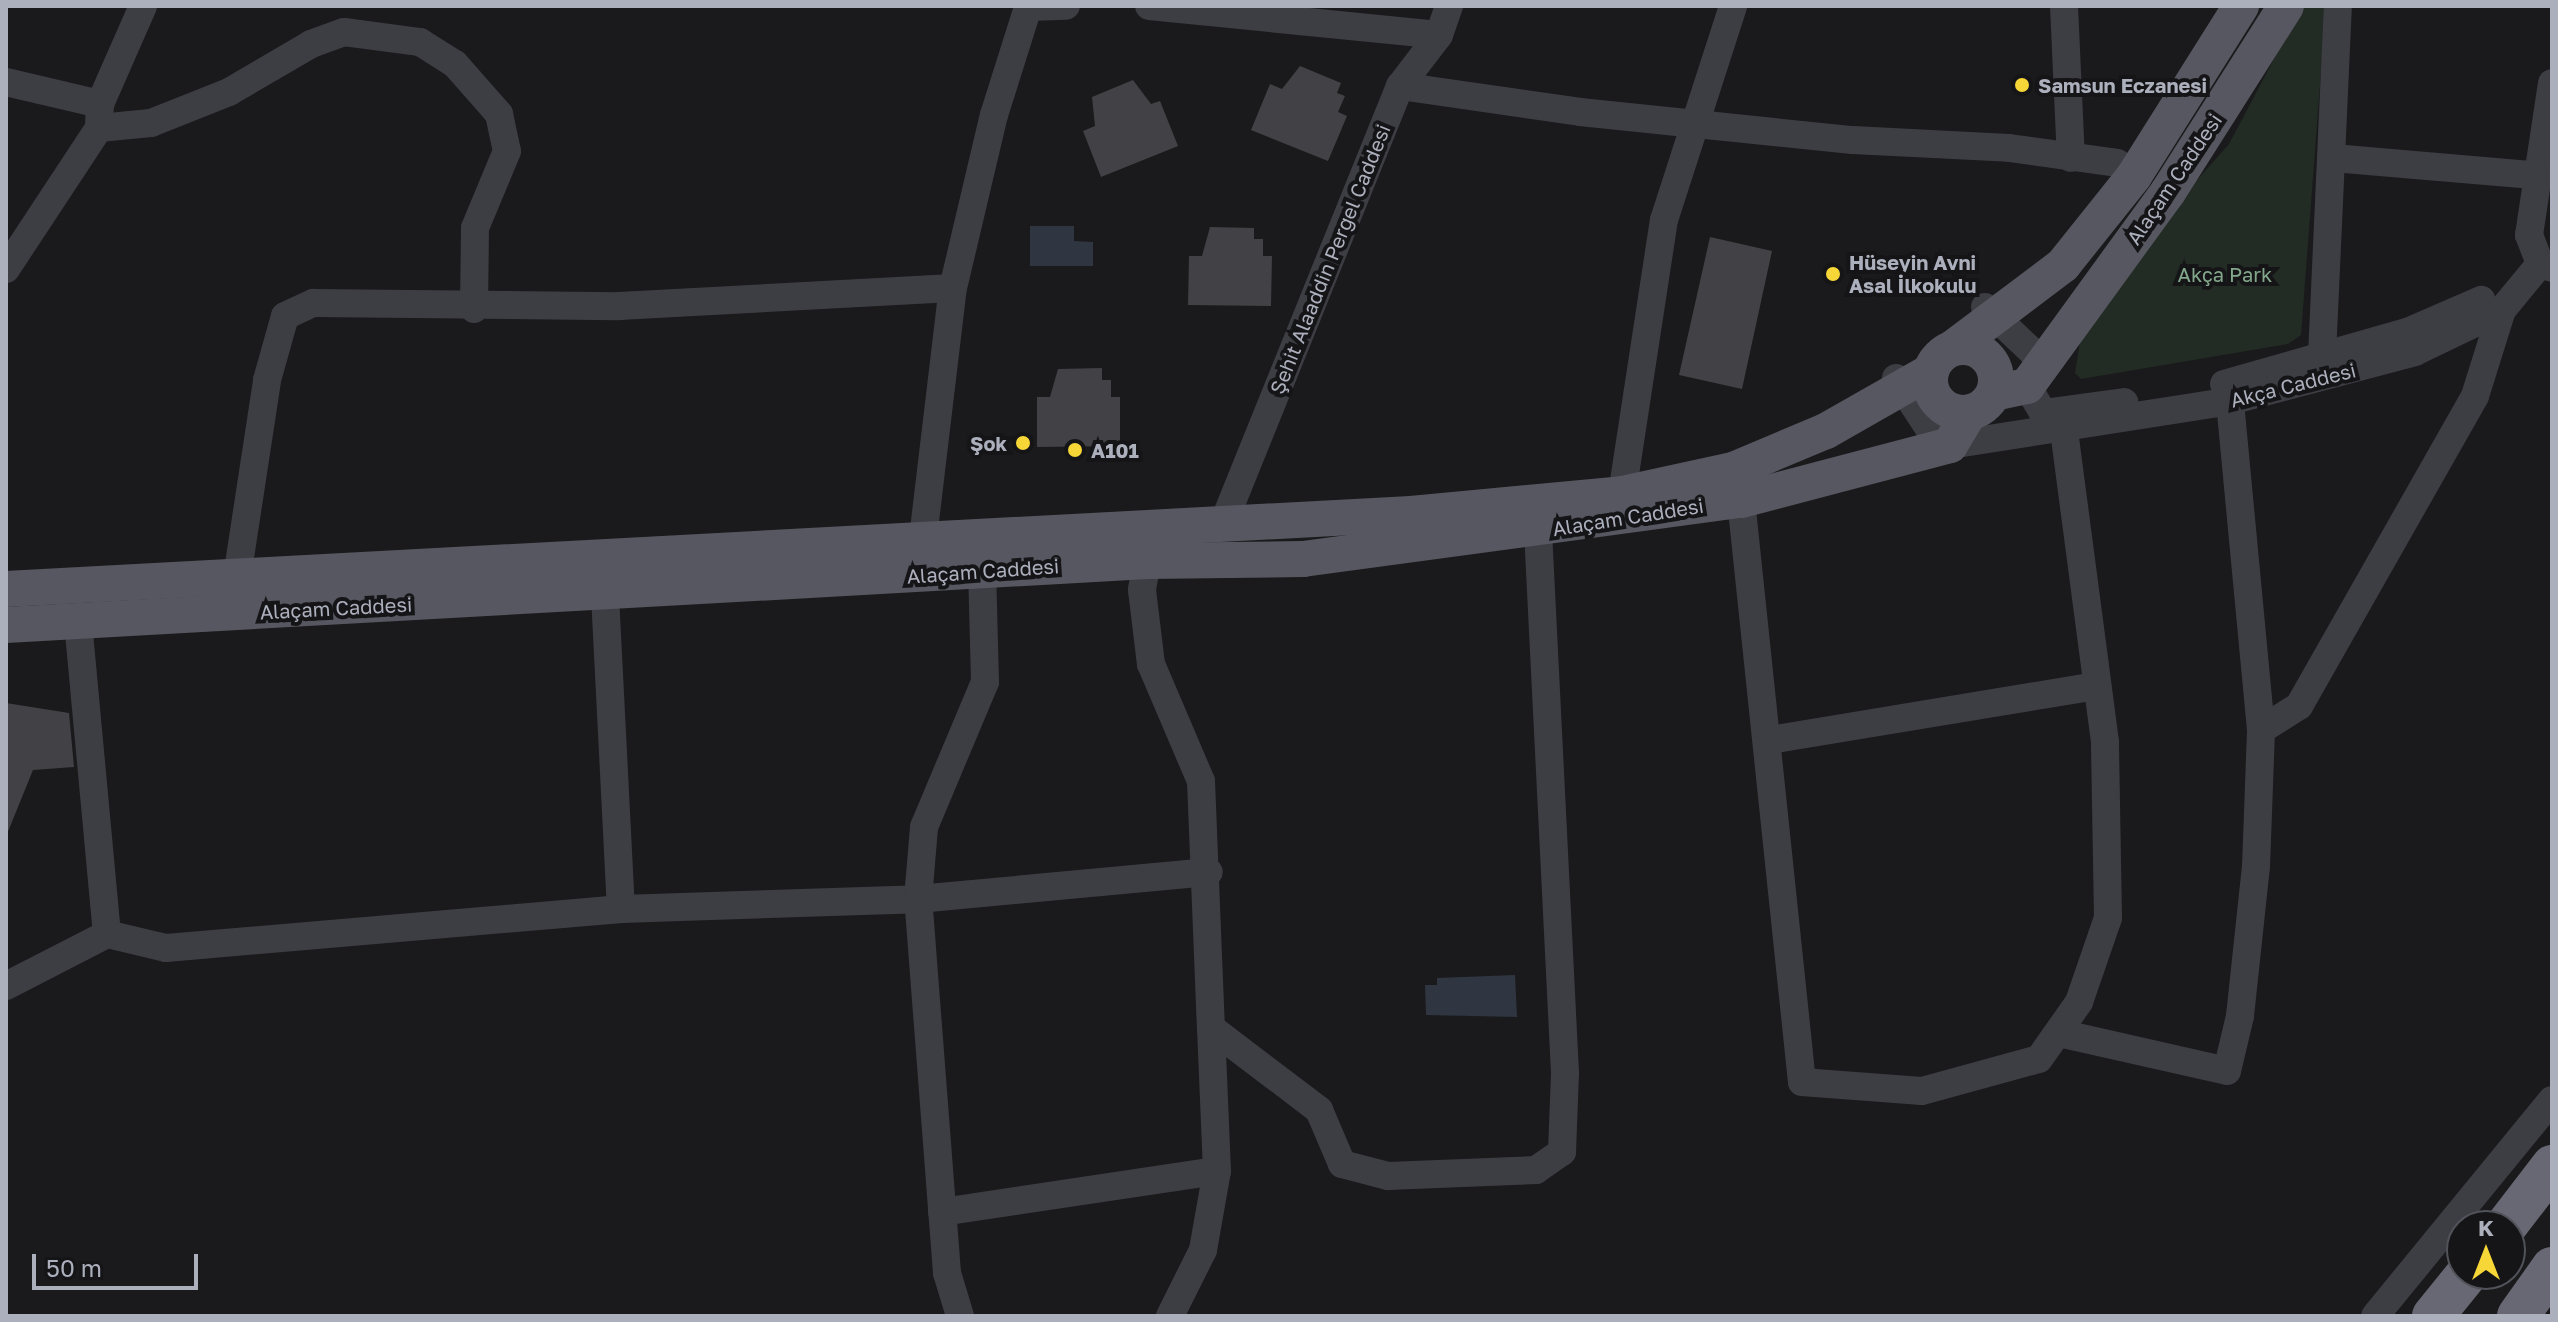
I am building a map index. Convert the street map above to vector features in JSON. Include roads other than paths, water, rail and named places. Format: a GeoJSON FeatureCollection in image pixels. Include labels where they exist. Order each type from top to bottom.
{"type":"FeatureCollection","features":[{"type":"Feature","properties":{"kind":"highway"},"geometry":{"type":"LineString","coordinates":[[2518,1210],[2552,1166]]}},
{"type":"Feature","properties":{"kind":"highway"},"geometry":{"type":"LineString","coordinates":[[2518,1316],[2552,1268]]}},
{"type":"Feature","properties":{"kind":"highway"},"geometry":{"type":"LineString","coordinates":[[2433,1316],[2454,1290]]}},
{"type":"Feature","properties":{"kind":"main road","name":"Alaçam Caddesi"},"geometry":{"type":"LineString","coordinates":[[6,589],[1225,519],[1411,514],[1622,494],[1733,470],[1826,431],[1920,371],[1990,312],[2063,265],[2134,176],[2241,6]]}},
{"type":"Feature","properties":{"kind":"main road","name":"Alaçam Caddesi"},"geometry":{"type":"LineString","coordinates":[[6,625],[605,595],[1147,561],[1303,559],[1538,530],[1741,500],[1945,446],[2009,389],[2168,192],[2286,6]]}},
{"type":"Feature","properties":{"kind":"main road"},"geometry":{"type":"LineString","coordinates":[[1975,349],[1992,362],[2009,389],[1938,403],[1920,371],[1975,349]]}},
{"type":"Feature","properties":{"kind":"street"},"geometry":{"type":"LineString","coordinates":[[6,269],[99,116],[143,6]]}},
{"type":"Feature","properties":{"kind":"street"},"geometry":{"type":"LineString","coordinates":[[923,538],[953,288],[994,115],[1028,7],[1066,6]]}},
{"type":"Feature","properties":{"kind":"street"},"geometry":{"type":"LineString","coordinates":[[1149,6],[1439,35]]}},
{"type":"Feature","properties":{"kind":"street","name":"Şehit Alaaddin Pergel Caddesi"},"geometry":{"type":"LineString","coordinates":[[1225,519],[1400,86],[1439,35],[1449,6]]}},
{"type":"Feature","properties":{"kind":"street"},"geometry":{"type":"LineString","coordinates":[[1622,494],[1664,220],[1691,121],[1733,6]]}},
{"type":"Feature","properties":{"kind":"street"},"geometry":{"type":"LineString","coordinates":[[2064,6],[2071,158]]}},
{"type":"Feature","properties":{"kind":"street"},"geometry":{"type":"LineString","coordinates":[[2322,356],[2338,6]]}},
{"type":"Feature","properties":{"kind":"street"},"geometry":{"type":"LineString","coordinates":[[6,82],[99,116],[151,123],[229,92],[311,44],[344,32],[420,42],[455,64],[499,114],[507,151],[475,228],[474,309]]}},
{"type":"Feature","properties":{"kind":"street"},"geometry":{"type":"LineString","coordinates":[[2548,262],[2529,235],[2533,175],[2552,83]]}},
{"type":"Feature","properties":{"kind":"street"},"geometry":{"type":"LineString","coordinates":[[1400,86],[1691,121],[2117,163],[2134,176]]}},
{"type":"Feature","properties":{"kind":"street"},"geometry":{"type":"LineString","coordinates":[[2333,158],[2533,175]]}},
{"type":"Feature","properties":{"kind":"street","name":"Akça Caddesi"},"geometry":{"type":"LineString","coordinates":[[2228,392],[2322,356],[2407,332],[2491,296],[2548,262]]}},
{"type":"Feature","properties":{"kind":"street","name":"Akça Caddesi"},"geometry":{"type":"LineString","coordinates":[[1945,446],[2014,433],[2064,431],[2100,413],[2228,392],[2415,352],[2502,310],[2548,262]]}},
{"type":"Feature","properties":{"kind":"street"},"geometry":{"type":"LineString","coordinates":[[237,577],[267,380],[285,316],[313,303],[474,309],[953,288]]}},
{"type":"Feature","properties":{"kind":"street"},"geometry":{"type":"LineString","coordinates":[[2261,730],[2299,706],[2475,396],[2502,310]]}},
{"type":"Feature","properties":{"kind":"street"},"geometry":{"type":"LineString","coordinates":[[1990,312],[2009,389],[2043,413],[2100,413]]}},
{"type":"Feature","properties":{"kind":"street"},"geometry":{"type":"LineString","coordinates":[[1920,371],[1945,446]]}},
{"type":"Feature","properties":{"kind":"street"},"geometry":{"type":"LineString","coordinates":[[2059,1033],[2227,1071],[2240,1016],[2256,867],[2261,730],[2228,392]]}},
{"type":"Feature","properties":{"kind":"street"},"geometry":{"type":"LineString","coordinates":[[1741,500],[1770,740],[1802,1082],[1922,1091],[2039,1059],[2079,1002],[2108,918],[2108,811],[2096,686],[2064,431]]}},
{"type":"Feature","properties":{"kind":"street"},"geometry":{"type":"LineString","coordinates":[[1211,1028],[1319,1110],[1342,1164],[1388,1176],[1500,1172],[1536,1170],[1562,1152],[1555,792],[1538,530]]}},
{"type":"Feature","properties":{"kind":"street"},"geometry":{"type":"LineString","coordinates":[[1147,561],[1142,590],[1151,664],[1201,781],[1209,872],[1217,1171],[1203,1250],[1170,1316]]}},
{"type":"Feature","properties":{"kind":"street"},"geometry":{"type":"LineString","coordinates":[[960,1316],[947,1273],[918,899],[924,827],[985,682],[982,571]]}},
{"type":"Feature","properties":{"kind":"street"},"geometry":{"type":"LineString","coordinates":[[605,595],[621,909]]}},
{"type":"Feature","properties":{"kind":"street"},"geometry":{"type":"LineString","coordinates":[[78,622],[107,934]]}},
{"type":"Feature","properties":{"kind":"street"},"geometry":{"type":"LineString","coordinates":[[1770,740],[2096,686]]}},
{"type":"Feature","properties":{"kind":"street"},"geometry":{"type":"LineString","coordinates":[[6,986],[107,934],[166,948],[621,909],[918,899],[1209,872]]}},
{"type":"Feature","properties":{"kind":"street"},"geometry":{"type":"LineString","coordinates":[[2375,1316],[2552,1100]]}},
{"type":"Feature","properties":{"kind":"street"},"geometry":{"type":"LineString","coordinates":[[942,1212],[1217,1171]]}},
{"type":"Feature","properties":{"kind":"place","name":"Samsun Eczanesi"},"geometry":{"type":"Point","coordinates":[2022,85]}},
{"type":"Feature","properties":{"kind":"place","name":"Hüseyin Avni Asal İlkokulu"},"geometry":{"type":"Point","coordinates":[1833,274]}},
{"type":"Feature","properties":{"kind":"place","name":"Şok"},"geometry":{"type":"Point","coordinates":[1023,443]}},
{"type":"Feature","properties":{"kind":"place","name":"A101"},"geometry":{"type":"Point","coordinates":[1075,450]}},
{"type":"Feature","properties":{"kind":"park label","name":"Akça Park"},"geometry":{"type":"Point","coordinates":[2225,274]}}]}
